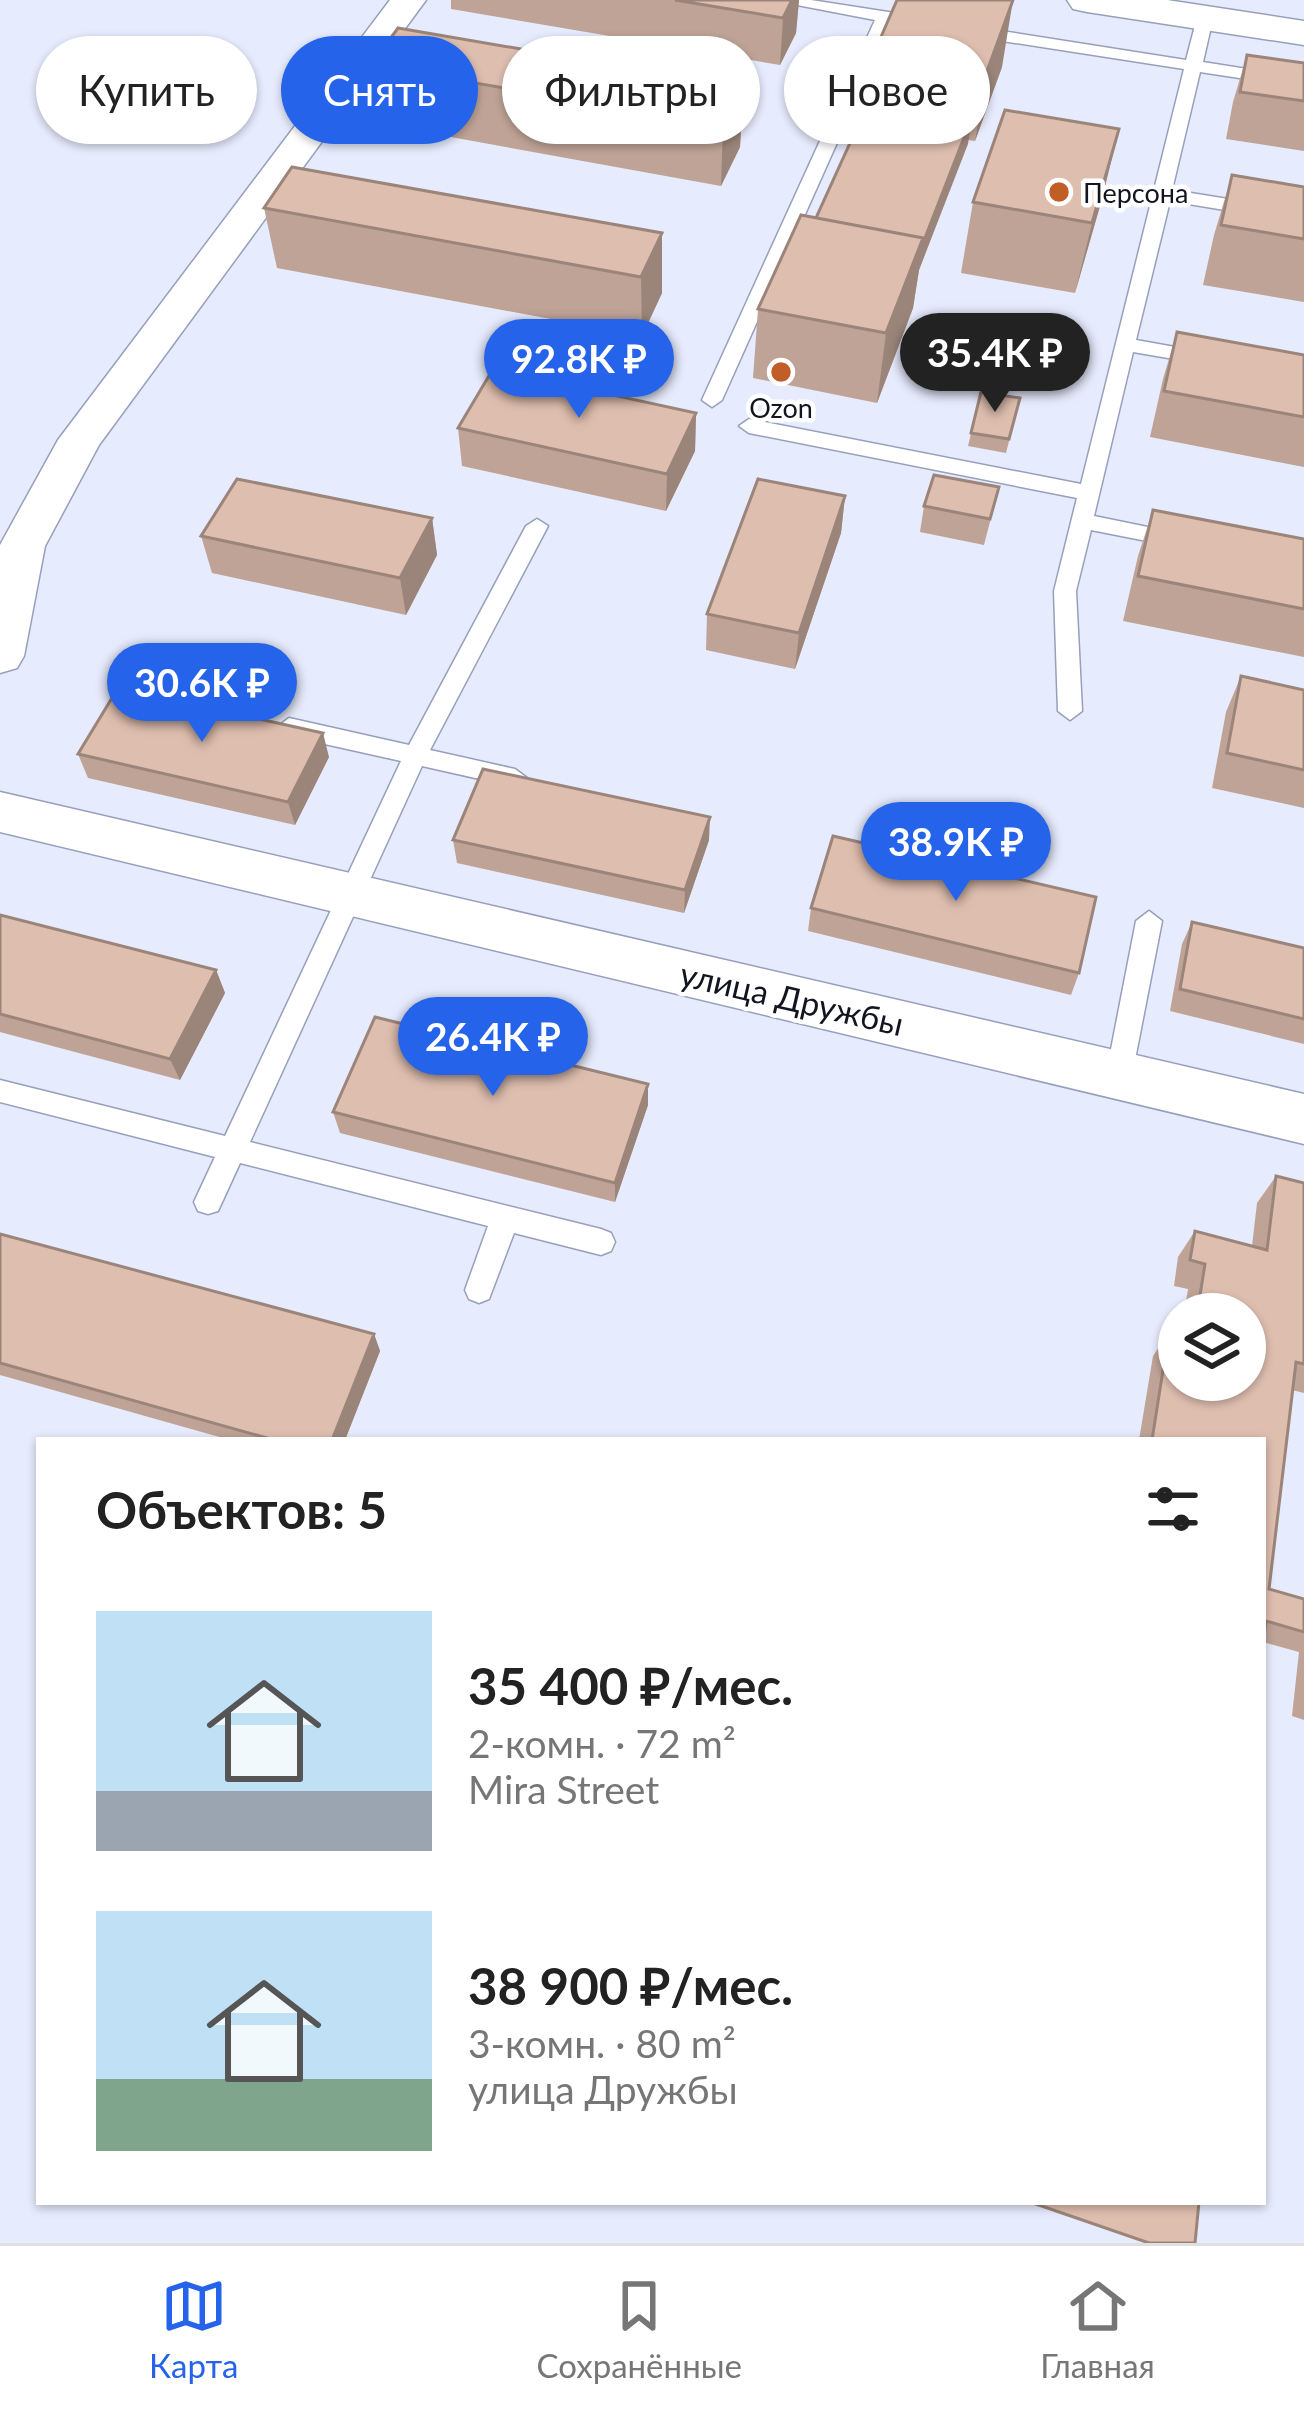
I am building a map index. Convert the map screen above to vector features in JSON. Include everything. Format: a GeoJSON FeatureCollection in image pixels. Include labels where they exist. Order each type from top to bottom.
{"type":"FeatureCollection","features":[{"type":"Feature","properties":{"kind":"street"},"geometry":{"type":"LineString","coordinates":[[0,656],[22,546],[80,440],[359,60],[409,0]]}},
{"type":"Feature","properties":{"kind":"street"},"geometry":{"type":"LineString","coordinates":[[1087,0],[1304,33]]}},
{"type":"Feature","properties":{"kind":"street","name":"улица Дружбы"},"geometry":{"type":"LineString","coordinates":[[0,812],[1304,1119]]}},
{"type":"Feature","properties":{"kind":"lane"},"geometry":{"type":"LineString","coordinates":[[779,0],[1304,83]]}},
{"type":"Feature","properties":{"kind":"lane"},"geometry":{"type":"LineString","coordinates":[[712,400],[885,17]]}},
{"type":"Feature","properties":{"kind":"lane"},"geometry":{"type":"LineString","coordinates":[[1070,711],[1065,591],[1205,18]]}},
{"type":"Feature","properties":{"kind":"lane"},"geometry":{"type":"LineString","coordinates":[[1162,194],[1304,217]]}},
{"type":"Feature","properties":{"kind":"lane"},"geometry":{"type":"LineString","coordinates":[[1125,344],[1237,364]]}},
{"type":"Feature","properties":{"kind":"lane"},"geometry":{"type":"LineString","coordinates":[[749,426],[1088,493]]}},
{"type":"Feature","properties":{"kind":"lane"},"geometry":{"type":"LineString","coordinates":[[1081,521],[1192,543]]}},
{"type":"Feature","properties":{"kind":"lane"},"geometry":{"type":"LineString","coordinates":[[208,1202],[415,756],[537,526]]}},
{"type":"Feature","properties":{"kind":"lane"},"geometry":{"type":"LineString","coordinates":[[162,697],[551,786]]}},
{"type":"Feature","properties":{"kind":"lane"},"geometry":{"type":"LineString","coordinates":[[1119,1075],[1149,920]]}},
{"type":"Feature","properties":{"kind":"lane"},"geometry":{"type":"LineString","coordinates":[[0,1090],[601,1242]]}},
{"type":"Feature","properties":{"kind":"lane"},"geometry":{"type":"LineString","coordinates":[[479,1290],[506,1216]]}},
{"type":"Feature","properties":{"kind":"building"},"geometry":{"type":"Polygon","coordinates":[[[675,0],[792,0],[783,18],[675,0]]]}},
{"type":"Feature","properties":{"kind":"building"},"geometry":{"type":"Polygon","coordinates":[[[897,0],[1013,0],[990,63],[990,36],[881,36],[897,0]]]}},
{"type":"Feature","properties":{"kind":"building"},"geometry":{"type":"Polygon","coordinates":[[[398,28],[445,36],[392,36],[398,28]]]}},
{"type":"Feature","properties":{"kind":"building"},"geometry":{"type":"Polygon","coordinates":[[[478,42],[502,46],[502,88],[478,84],[478,42]]]}},
{"type":"Feature","properties":{"kind":"building"},"geometry":{"type":"Polygon","coordinates":[[[1247,55],[1304,63],[1304,101],[1240,92],[1247,55]]]}},
{"type":"Feature","properties":{"kind":"building"},"geometry":{"type":"Polygon","coordinates":[[[1005,110],[1119,129],[1092,223],[973,202],[1005,110]]]}},
{"type":"Feature","properties":{"kind":"building"},"geometry":{"type":"Polygon","coordinates":[[[850,144],[962,144],[923,243],[923,238],[816,218],[850,144]]]}},
{"type":"Feature","properties":{"kind":"building"},"geometry":{"type":"Polygon","coordinates":[[[292,167],[662,233],[641,277],[264,208],[292,167]]]}},
{"type":"Feature","properties":{"kind":"building"},"geometry":{"type":"Polygon","coordinates":[[[1232,175],[1304,187],[1304,239],[1221,225],[1232,175]]]}},
{"type":"Feature","properties":{"kind":"building"},"geometry":{"type":"Polygon","coordinates":[[[801,215],[923,238],[886,333],[758,309],[801,215]]]}},
{"type":"Feature","properties":{"kind":"building"},"geometry":{"type":"Polygon","coordinates":[[[1177,332],[1304,355],[1304,417],[1164,391],[1177,332]]]}},
{"type":"Feature","properties":{"kind":"building"},"geometry":{"type":"Polygon","coordinates":[[[493,369],[696,413],[667,474],[458,428],[493,369]]]}},
{"type":"Feature","properties":{"kind":"building"},"geometry":{"type":"Polygon","coordinates":[[[981,392],[1020,398],[1009,439],[971,433],[981,392]]]}},
{"type":"Feature","properties":{"kind":"building"},"geometry":{"type":"Polygon","coordinates":[[[934,475],[999,487],[990,519],[924,506],[934,475]]]}},
{"type":"Feature","properties":{"kind":"building"},"geometry":{"type":"Polygon","coordinates":[[[237,479],[432,518],[400,578],[201,536],[237,479]]]}},
{"type":"Feature","properties":{"kind":"building"},"geometry":{"type":"Polygon","coordinates":[[[758,479],[845,496],[799,633],[707,614],[758,479]]]}},
{"type":"Feature","properties":{"kind":"building"},"geometry":{"type":"Polygon","coordinates":[[[1153,510],[1304,539],[1304,609],[1138,576],[1153,510]]]}},
{"type":"Feature","properties":{"kind":"building"},"geometry":{"type":"Polygon","coordinates":[[[1241,676],[1304,690],[1304,770],[1227,753],[1241,676]]]}},
{"type":"Feature","properties":{"kind":"building"},"geometry":{"type":"Polygon","coordinates":[[[118,688],[323,733],[288,802],[78,754],[118,688]]]}},
{"type":"Feature","properties":{"kind":"building"},"geometry":{"type":"Polygon","coordinates":[[[483,769],[710,817],[685,890],[453,840],[483,769]]]}},
{"type":"Feature","properties":{"kind":"building"},"geometry":{"type":"Polygon","coordinates":[[[833,836],[1096,897],[1079,973],[811,908],[833,836]]]}},
{"type":"Feature","properties":{"kind":"building"},"geometry":{"type":"Polygon","coordinates":[[[0,915],[216,970],[170,1059],[0,1014],[0,915]]]}},
{"type":"Feature","properties":{"kind":"building"},"geometry":{"type":"Polygon","coordinates":[[[1192,922],[1304,948],[1304,1019],[1180,989],[1192,922]]]}},
{"type":"Feature","properties":{"kind":"building"},"geometry":{"type":"Polygon","coordinates":[[[375,1017],[648,1084],[615,1183],[333,1112],[375,1017]]]}},
{"type":"Feature","properties":{"kind":"building"},"geometry":{"type":"Polygon","coordinates":[[[1276,1176],[1304,1183],[1304,1364],[1296,1362],[1269,1589],[1304,1599],[1304,1632],[1266,1621],[1266,1437],[1152,1437],[1158,1401],[1266,1401],[1266,1293],[1200,1293],[1205,1264],[1190,1260],[1195,1231],[1267,1250],[1276,1176]]]}},
{"type":"Feature","properties":{"kind":"building"},"geometry":{"type":"Polygon","coordinates":[[[0,1234],[374,1334],[333,1437],[263,1437],[0,1363],[0,1234]]]}},
{"type":"Feature","properties":{"kind":"building"},"geometry":{"type":"Polygon","coordinates":[[[1039,2205],[1199,2205],[1195,2243],[1149,2243],[1039,2205]]]}},
{"type":"Feature","properties":{"kind":"place","name":"Персона"},"geometry":{"type":"Point","coordinates":[1059,192]}},
{"type":"Feature","properties":{"kind":"place","name":"Ozon"},"geometry":{"type":"Point","coordinates":[781,372]}}]}
